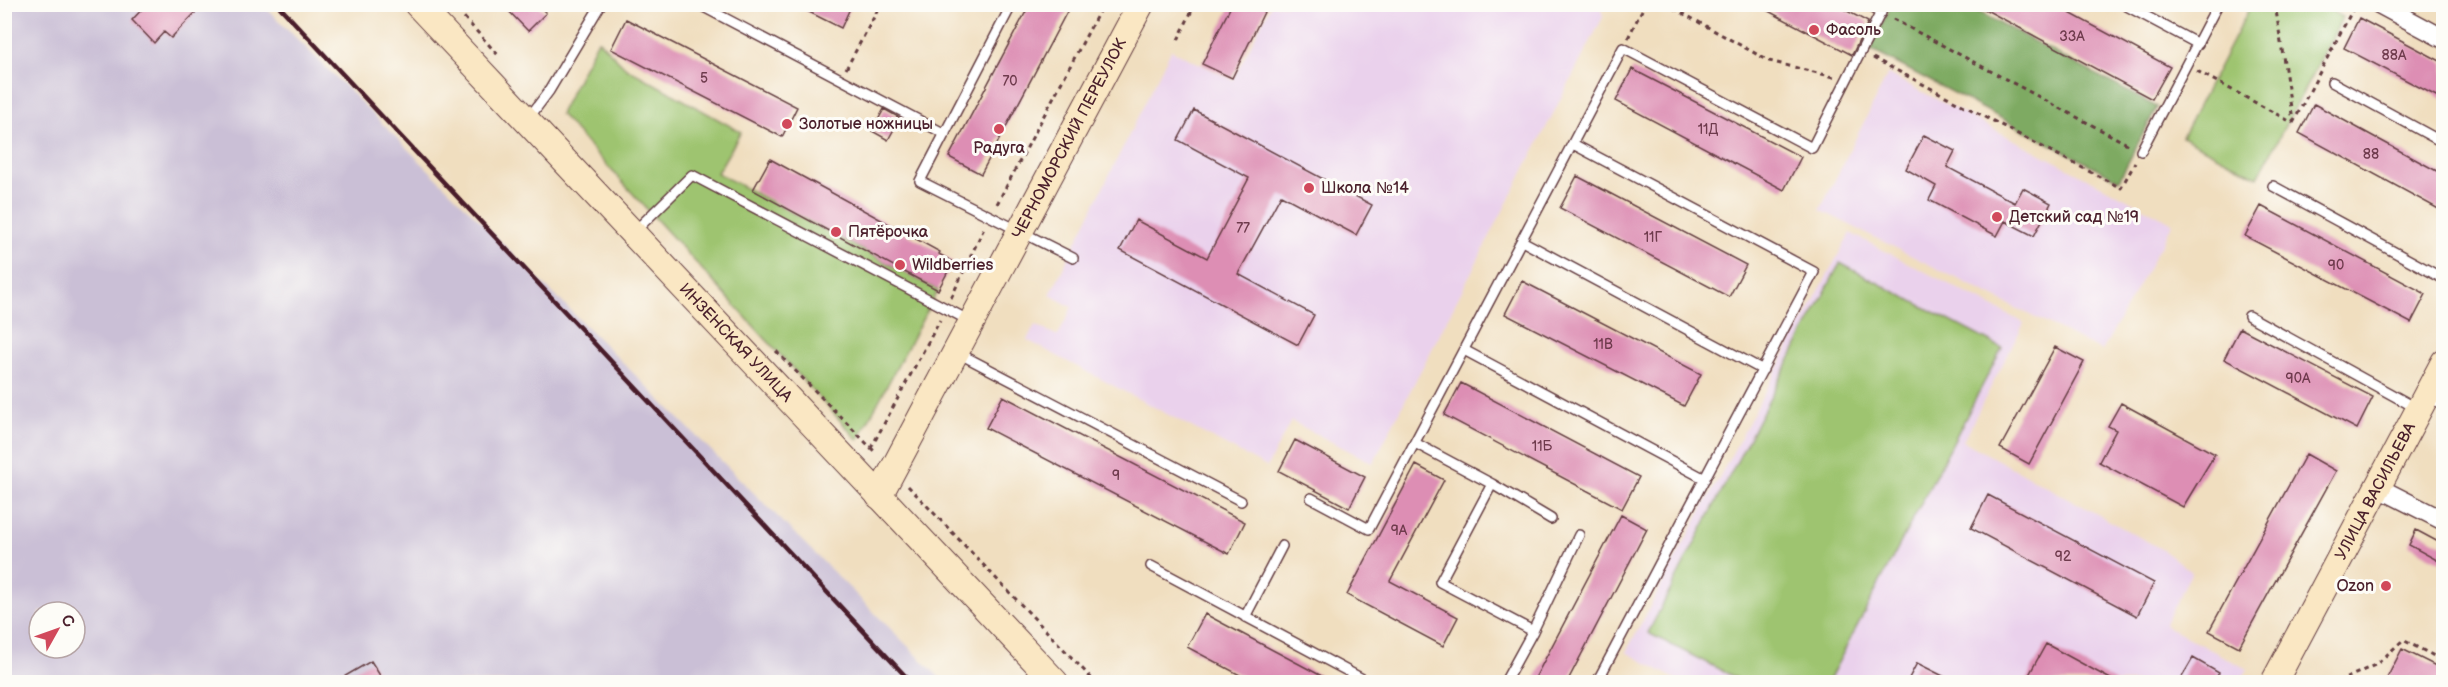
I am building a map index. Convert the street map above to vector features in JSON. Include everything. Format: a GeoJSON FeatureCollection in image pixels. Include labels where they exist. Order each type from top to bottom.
{"type":"FeatureCollection","features":[{"type":"Feature","properties":{"kind":"street","name":"ИНЗЕНСКАЯ УЛИЦА"},"geometry":{"type":"LineString","coordinates":[[417,4],[1055,682]]}},
{"type":"Feature","properties":{"kind":"street","name":"ЧЕРНОМОРСКИЙ ПЕРЕУЛОК"},"geometry":{"type":"LineString","coordinates":[[879,496],[1141,4]]}},
{"type":"Feature","properties":{"kind":"street"},"geometry":{"type":"LineString","coordinates":[[2379,4],[2444,39]]}},
{"type":"Feature","properties":{"kind":"street","name":"УЛИЦА ВАСИЛЬЕВА"},"geometry":{"type":"LineString","coordinates":[[2274,682],[2378,487],[2429,403],[2444,362]]}},
{"type":"Feature","properties":{"kind":"street"},"geometry":{"type":"LineString","coordinates":[[2378,487],[2444,521]]}},
{"type":"Feature","properties":{"kind":"lane"},"geometry":{"type":"LineString","coordinates":[[526,121],[549,91],[601,4]]}},
{"type":"Feature","properties":{"kind":"lane"},"geometry":{"type":"LineString","coordinates":[[698,4],[945,134]]}},
{"type":"Feature","properties":{"kind":"lane"},"geometry":{"type":"LineString","coordinates":[[1012,4],[920,181],[1073,258]]}},
{"type":"Feature","properties":{"kind":"lane"},"geometry":{"type":"LineString","coordinates":[[1311,498],[1369,529],[1623,48],[1812,148],[1883,8],[1865,4]]}},
{"type":"Feature","properties":{"kind":"lane"},"geometry":{"type":"LineString","coordinates":[[2123,4],[2198,44]]}},
{"type":"Feature","properties":{"kind":"lane"},"geometry":{"type":"LineString","coordinates":[[2141,151],[2218,4]]}},
{"type":"Feature","properties":{"kind":"lane"},"geometry":{"type":"LineString","coordinates":[[2332,82],[2444,143]]}},
{"type":"Feature","properties":{"kind":"lane"},"geometry":{"type":"LineString","coordinates":[[1573,144],[1814,272],[1599,679],[1613,682]]}},
{"type":"Feature","properties":{"kind":"lane"},"geometry":{"type":"LineString","coordinates":[[633,233],[692,176],[972,322]]}},
{"type":"Feature","properties":{"kind":"lane"},"geometry":{"type":"LineString","coordinates":[[2273,186],[2444,279]]}},
{"type":"Feature","properties":{"kind":"lane"},"geometry":{"type":"LineString","coordinates":[[1522,241],[1763,370]]}},
{"type":"Feature","properties":{"kind":"lane"},"geometry":{"type":"LineString","coordinates":[[2249,316],[2429,403]]}},
{"type":"Feature","properties":{"kind":"lane"},"geometry":{"type":"LineString","coordinates":[[1464,350],[1705,479]]}},
{"type":"Feature","properties":{"kind":"lane"},"geometry":{"type":"LineString","coordinates":[[956,352],[1240,501]]}},
{"type":"Feature","properties":{"kind":"lane"},"geometry":{"type":"LineString","coordinates":[[1415,443],[1551,519]]}},
{"type":"Feature","properties":{"kind":"lane"},"geometry":{"type":"LineString","coordinates":[[1492,484],[1440,582],[1533,631]]}},
{"type":"Feature","properties":{"kind":"lane"},"geometry":{"type":"LineString","coordinates":[[1505,682],[1533,631],[1579,535]]}},
{"type":"Feature","properties":{"kind":"lane"},"geometry":{"type":"LineString","coordinates":[[1245,617],[1282,546]]}},
{"type":"Feature","properties":{"kind":"lane"},"geometry":{"type":"LineString","coordinates":[[1150,566],[1368,682]]}},
{"type":"Feature","properties":{"kind":"path"},"geometry":{"type":"LineString","coordinates":[[452,4],[500,57]]}},
{"type":"Feature","properties":{"kind":"path"},"geometry":{"type":"LineString","coordinates":[[840,80],[881,4]]}},
{"type":"Feature","properties":{"kind":"path"},"geometry":{"type":"LineString","coordinates":[[1178,40],[1196,4]]}},
{"type":"Feature","properties":{"kind":"path"},"geometry":{"type":"LineString","coordinates":[[1623,48],[1645,4]]}},
{"type":"Feature","properties":{"kind":"path"},"geometry":{"type":"LineString","coordinates":[[1666,4],[1769,61],[1846,80]]}},
{"type":"Feature","properties":{"kind":"path"},"geometry":{"type":"LineString","coordinates":[[2275,4],[2293,123]]}},
{"type":"Feature","properties":{"kind":"path"},"geometry":{"type":"LineString","coordinates":[[2293,123],[2354,7]]}},
{"type":"Feature","properties":{"kind":"path"},"geometry":{"type":"LineString","coordinates":[[1861,52],[2121,188],[2141,151],[1883,8]]}},
{"type":"Feature","properties":{"kind":"path"},"geometry":{"type":"LineString","coordinates":[[2186,65],[2293,123]]}},
{"type":"Feature","properties":{"kind":"path"},"geometry":{"type":"LineString","coordinates":[[776,351],[1095,682]]}},
{"type":"Feature","properties":{"kind":"path"},"geometry":{"type":"LineString","coordinates":[[2338,682],[2377,664],[2403,640],[2444,660]]}},
{"type":"Feature","properties":{"kind":"shaded area"},"geometry":{"type":"Polygon","coordinates":[[[4,5],[263,5],[944,682],[5,682],[4,5]]]}},
{"type":"Feature","properties":{"kind":"shaded area","name":"Школа №14"},"geometry":{"type":"Polygon","coordinates":[[[1271,5],[1600,5],[1603,17],[1373,463],[1291,421],[1267,467],[1027,340],[1035,325],[1058,336],[1072,307],[1050,295],[1171,50],[1233,80],[1271,5]]]}},
{"type":"Feature","properties":{"kind":"shaded area","name":"Детский сад №19"},"geometry":{"type":"Polygon","coordinates":[[[1888,74],[2173,223],[2102,351],[1820,210],[1888,74]]]}},
{"type":"Feature","properties":{"kind":"shaded area"},"geometry":{"type":"Polygon","coordinates":[[[1850,233],[2024,323],[1963,441],[2163,550],[2192,572],[2164,625],[2247,669],[2240,682],[1681,682],[1626,652],[1850,233]]]}},
{"type":"Feature","properties":{"kind":"green space"},"geometry":{"type":"Polygon","coordinates":[[[1892,4],[1966,5],[2157,107],[2119,180],[1869,49],[1892,4]]]}},
{"type":"Feature","properties":{"kind":"green space"},"geometry":{"type":"Polygon","coordinates":[[[2251,5],[2320,5],[2343,17],[2258,177],[2182,137],[2251,5]]]}},
{"type":"Feature","properties":{"kind":"green space"},"geometry":{"type":"Polygon","coordinates":[[[598,40],[626,68],[741,132],[717,173],[938,290],[858,440],[560,114],[598,40]]]}},
{"type":"Feature","properties":{"kind":"green space"},"geometry":{"type":"Polygon","coordinates":[[[1840,263],[2002,348],[1828,682],[1744,682],[1648,633],[1840,263]]]}},
{"type":"Feature","properties":{"kind":"building"},"geometry":{"type":"Polygon","coordinates":[[[147,4],[186,4],[195,13],[171,38],[164,32],[154,43],[132,20],[147,4]]]}},
{"type":"Feature","properties":{"kind":"building"},"geometry":{"type":"Polygon","coordinates":[[[502,4],[537,4],[546,13],[528,31],[502,4]]]}},
{"type":"Feature","properties":{"kind":"building"},"geometry":{"type":"Polygon","coordinates":[[[793,4],[852,4],[841,28],[793,4]]]}},
{"type":"Feature","properties":{"kind":"building"},"geometry":{"type":"Polygon","coordinates":[[[1030,4],[1071,4],[981,174],[949,157],[1030,4]]]}},
{"type":"Feature","properties":{"kind":"building"},"geometry":{"type":"Polygon","coordinates":[[[1232,4],[1268,4],[1232,78],[1202,64],[1232,4]]]}},
{"type":"Feature","properties":{"kind":"building"},"geometry":{"type":"Polygon","coordinates":[[[1755,4],[1834,4],[1868,22],[1852,55],[1755,4]]]}},
{"type":"Feature","properties":{"kind":"building"},"geometry":{"type":"Polygon","coordinates":[[[1975,4],[2053,4],[2170,67],[2152,99],[1975,4]]]}},
{"type":"Feature","properties":{"kind":"building"},"geometry":{"type":"Polygon","coordinates":[[[2359,18],[2444,63],[2444,100],[2344,48],[2359,18]]]}},
{"type":"Feature","properties":{"kind":"building"},"geometry":{"type":"Polygon","coordinates":[[[626,19],[797,107],[782,137],[611,49],[626,19]]]}},
{"type":"Feature","properties":{"kind":"building"},"geometry":{"type":"Polygon","coordinates":[[[1632,69],[1801,157],[1784,190],[1616,101],[1632,69]]]}},
{"type":"Feature","properties":{"kind":"building"},"geometry":{"type":"Polygon","coordinates":[[[2314,104],[2444,175],[2444,212],[2299,133],[2314,104]]]}},
{"type":"Feature","properties":{"kind":"building"},"geometry":{"type":"Polygon","coordinates":[[[884,109],[900,118],[888,140],[872,131],[884,109]]]}},
{"type":"Feature","properties":{"kind":"building"},"geometry":{"type":"Polygon","coordinates":[[[1194,110],[1372,205],[1356,235],[1281,195],[1238,274],[1314,315],[1298,345],[1120,250],[1136,220],[1207,258],[1249,178],[1178,140],[1194,110]]]}},
{"type":"Feature","properties":{"kind":"building"},"geometry":{"type":"Polygon","coordinates":[[[1924,135],[1955,151],[1947,167],[2015,203],[2023,188],[2051,203],[2034,236],[2005,221],[1997,236],[1929,200],[1936,186],[1906,169],[1924,135]]]}},
{"type":"Feature","properties":{"kind":"building"},"geometry":{"type":"Polygon","coordinates":[[[770,159],[940,252],[939,254],[953,262],[938,290],[753,190],[770,159]]]}},
{"type":"Feature","properties":{"kind":"building"},"geometry":{"type":"Polygon","coordinates":[[[1577,176],[1746,265],[1729,297],[1560,208],[1577,176]]]}},
{"type":"Feature","properties":{"kind":"building"},"geometry":{"type":"Polygon","coordinates":[[[2261,206],[2426,294],[2411,323],[2245,236],[2261,206]]]}},
{"type":"Feature","properties":{"kind":"building"},"geometry":{"type":"Polygon","coordinates":[[[1522,281],[1701,374],[1684,406],[1505,314],[1522,281]]]}},
{"type":"Feature","properties":{"kind":"building"},"geometry":{"type":"Polygon","coordinates":[[[2240,328],[2373,397],[2357,429],[2224,359],[2240,328]]]}},
{"type":"Feature","properties":{"kind":"building"},"geometry":{"type":"Polygon","coordinates":[[[2055,347],[2084,362],[2029,464],[2000,448],[2055,347]]]}},
{"type":"Feature","properties":{"kind":"building"},"geometry":{"type":"Polygon","coordinates":[[[1461,383],[1639,477],[1622,509],[1444,415],[1461,383]]]}},
{"type":"Feature","properties":{"kind":"building"},"geometry":{"type":"Polygon","coordinates":[[[1003,396],[1245,522],[1229,554],[986,428],[1003,396]]]}},
{"type":"Feature","properties":{"kind":"building"},"geometry":{"type":"Polygon","coordinates":[[[2121,403],[2215,454],[2183,507],[2099,462],[2116,430],[2108,426],[2121,403]]]}},
{"type":"Feature","properties":{"kind":"building"},"geometry":{"type":"Polygon","coordinates":[[[1295,440],[1365,477],[1349,508],[1279,471],[1295,440]]]}},
{"type":"Feature","properties":{"kind":"building"},"geometry":{"type":"Polygon","coordinates":[[[2306,454],[2336,471],[2239,647],[2209,631],[2306,454]]]}},
{"type":"Feature","properties":{"kind":"building"},"geometry":{"type":"Polygon","coordinates":[[[1416,465],[1444,480],[1390,581],[1458,617],[1443,646],[1347,595],[1416,465]]]}},
{"type":"Feature","properties":{"kind":"building"},"geometry":{"type":"Polygon","coordinates":[[[1988,495],[2154,583],[2137,616],[1971,528],[1988,495]]]}},
{"type":"Feature","properties":{"kind":"building"},"geometry":{"type":"Polygon","coordinates":[[[1621,515],[1647,529],[1567,682],[1533,682],[1621,515]]]}},
{"type":"Feature","properties":{"kind":"building"},"geometry":{"type":"Polygon","coordinates":[[[2416,530],[2444,545],[2444,564],[2409,545],[2416,530]]]}},
{"type":"Feature","properties":{"kind":"building"},"geometry":{"type":"Polygon","coordinates":[[[1205,614],[1333,682],[1253,682],[1187,647],[1205,614]]]}},
{"type":"Feature","properties":{"kind":"building"},"geometry":{"type":"Polygon","coordinates":[[[2046,644],[2116,682],[2025,682],[2046,644]]]}},
{"type":"Feature","properties":{"kind":"building"},"geometry":{"type":"Polygon","coordinates":[[[2402,649],[2444,670],[2444,682],[2385,682],[2402,649]]]}},
{"type":"Feature","properties":{"kind":"building"},"geometry":{"type":"Polygon","coordinates":[[[2193,658],[2219,673],[2213,682],[2179,682],[2193,658]]]}},
{"type":"Feature","properties":{"kind":"building"},"geometry":{"type":"Polygon","coordinates":[[[371,661],[384,682],[335,682],[371,661]]]}},
{"type":"Feature","properties":{"kind":"building"},"geometry":{"type":"Polygon","coordinates":[[[1917,663],[1955,682],[1907,682],[1917,663]]]}},
{"type":"Feature","properties":{"kind":"railway"},"geometry":{"type":"LineString","coordinates":[[277,4],[911,682]]}},
{"type":"Feature","properties":{"kind":"place","name":"Фасоль"},"geometry":{"type":"Point","coordinates":[1814,30]}},
{"type":"Feature","properties":{"kind":"place","name":"Золотые ножницы"},"geometry":{"type":"Point","coordinates":[787,124]}},
{"type":"Feature","properties":{"kind":"place","name":"Радуга"},"geometry":{"type":"Point","coordinates":[999,129]}},
{"type":"Feature","properties":{"kind":"place","name":"Школа №14"},"geometry":{"type":"Point","coordinates":[1309,188]}},
{"type":"Feature","properties":{"kind":"place","name":"Детский сад №19"},"geometry":{"type":"Point","coordinates":[1997,217]}},
{"type":"Feature","properties":{"kind":"place","name":"Пятёрочка"},"geometry":{"type":"Point","coordinates":[836,232]}},
{"type":"Feature","properties":{"kind":"place","name":"Wildberries"},"geometry":{"type":"Point","coordinates":[900,265]}},
{"type":"Feature","properties":{"kind":"place","name":"Ozon"},"geometry":{"type":"Point","coordinates":[2386,586]}}]}
